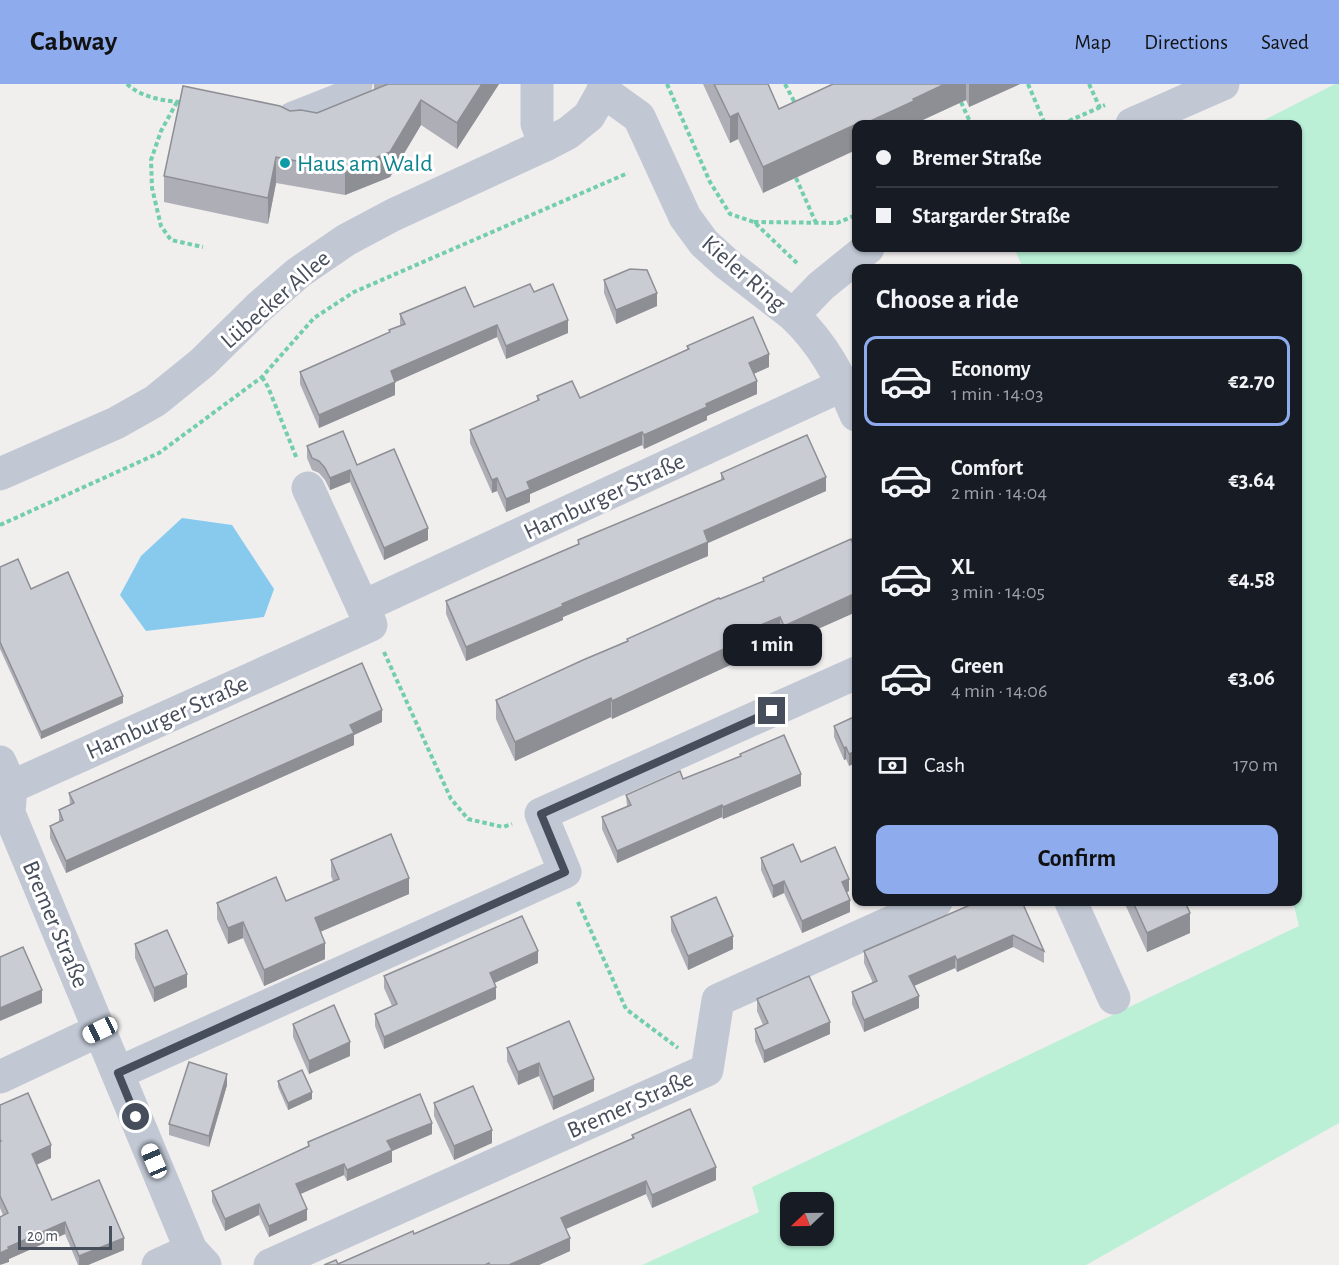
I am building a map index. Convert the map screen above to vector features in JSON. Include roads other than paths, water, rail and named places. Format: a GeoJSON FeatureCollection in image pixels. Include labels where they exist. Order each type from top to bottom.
{"type":"FeatureCollection","features":[{"type":"Feature","properties":{"kind":"street"},"geometry":{"type":"LineString","coordinates":[[293,118],[349,96],[356,84]]}},
{"type":"Feature","properties":{"kind":"street"},"geometry":{"type":"LineString","coordinates":[[537,84],[537,124],[545,145]]}},
{"type":"Feature","properties":{"kind":"street"},"geometry":{"type":"LineString","coordinates":[[1141,120],[1223,84]]}},
{"type":"Feature","properties":{"kind":"street","name":"Lübecker Allee"},"geometry":{"type":"LineString","coordinates":[[0,474],[116,423],[155,401],[202,363],[258,308],[298,273],[345,240],[568,133],[589,116],[604,87]]}},
{"type":"Feature","properties":{"kind":"street","name":"Kieler Ring"},"geometry":{"type":"LineString","coordinates":[[604,87],[639,117],[685,217],[704,243],[727,264],[793,315],[821,286],[863,252]]}},
{"type":"Feature","properties":{"kind":"street"},"geometry":{"type":"LineString","coordinates":[[793,315],[809,330],[825,351],[852,406]]}},
{"type":"Feature","properties":{"kind":"street","name":"Hamburger Straße"},"geometry":{"type":"LineString","coordinates":[[5,795],[368,615],[843,385]]}},
{"type":"Feature","properties":{"kind":"street"},"geometry":{"type":"LineString","coordinates":[[308,488],[368,615]]}},
{"type":"Feature","properties":{"kind":"street"},"geometry":{"type":"LineString","coordinates":[[118,1073],[565,872],[541,814],[852,676]]}},
{"type":"Feature","properties":{"kind":"street","name":"Bremer Straße"},"geometry":{"type":"LineString","coordinates":[[5,795],[100,1030],[198,1257],[158,1265]]}},
{"type":"Feature","properties":{"kind":"street","name":"Bremer Straße"},"geometry":{"type":"LineString","coordinates":[[270,1265],[707,1070],[718,1000],[927,906]]}},
{"type":"Feature","properties":{"kind":"street"},"geometry":{"type":"LineString","coordinates":[[1073,906],[1114,998]]}},
{"type":"Feature","properties":{"kind":"street"},"geometry":{"type":"LineString","coordinates":[[0,1077],[100,1030]]}},
{"type":"Feature","properties":{"kind":"water"},"geometry":{"type":"Polygon","coordinates":[[[182,518],[232,525],[274,589],[264,617],[146,631],[120,595],[141,556],[182,518]]]}},
{"type":"Feature","properties":{"kind":"place","name":"Haus am Wald"},"geometry":{"type":"Point","coordinates":[285,163]}}]}
